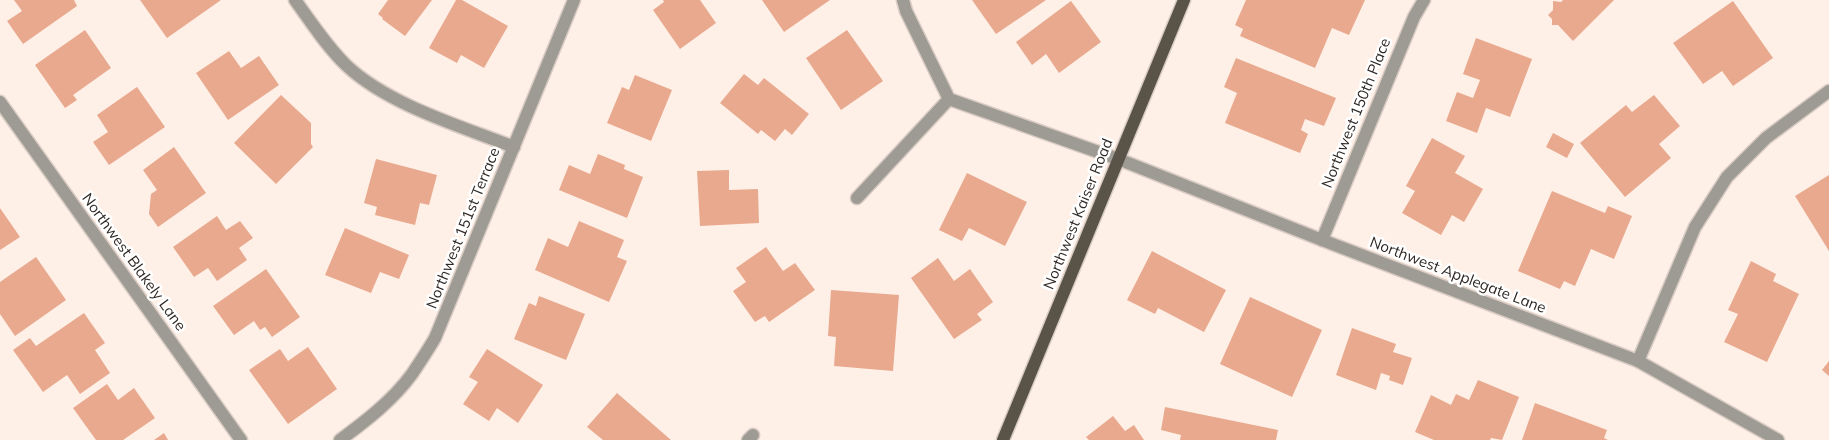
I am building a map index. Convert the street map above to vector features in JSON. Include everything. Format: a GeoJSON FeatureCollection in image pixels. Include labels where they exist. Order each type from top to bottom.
{"type":"FeatureCollection","features":[{"type":"Feature","properties":{"kind":"main road","name":"Northwest Kaiser Road"},"geometry":{"type":"LineString","coordinates":[[1003,440],[1184,0]]}},
{"type":"Feature","properties":{"kind":"street"},"geometry":{"type":"LineString","coordinates":[[295,0],[324,40],[347,66],[373,86],[399,101],[514,147]]}},
{"type":"Feature","properties":{"kind":"street","name":"Northwest 151st Terrace"},"geometry":{"type":"LineString","coordinates":[[340,440],[366,421],[394,395],[411,375],[435,338],[574,0]]}},
{"type":"Feature","properties":{"kind":"street"},"geometry":{"type":"LineString","coordinates":[[857,198],[949,99],[906,11],[903,0]]}},
{"type":"Feature","properties":{"kind":"street","name":"Northwest 150th Place"},"geometry":{"type":"LineString","coordinates":[[1322,240],[1414,17],[1424,0]]}},
{"type":"Feature","properties":{"kind":"street"},"geometry":{"type":"LineString","coordinates":[[1638,361],[1696,226],[1727,177],[1766,138],[1829,91]]}},
{"type":"Feature","properties":{"kind":"street","name":"Northwest Applegate Lane"},"geometry":{"type":"LineString","coordinates":[[949,99],[1118,160],[1638,361],[1778,440]]}},
{"type":"Feature","properties":{"kind":"street","name":"Northwest Blakely Lane"},"geometry":{"type":"LineString","coordinates":[[0,102],[242,440]]}},
{"type":"Feature","properties":{"kind":"building"},"geometry":{"type":"Polygon","coordinates":[[[14,0],[74,0],[77,6],[23,44],[7,21],[22,11],[14,0]]]}},
{"type":"Feature","properties":{"kind":"building"},"geometry":{"type":"Polygon","coordinates":[[[140,0],[221,0],[167,38],[140,0]]]}},
{"type":"Feature","properties":{"kind":"building"},"geometry":{"type":"Polygon","coordinates":[[[388,0],[432,0],[405,36],[378,14],[388,0]]]}},
{"type":"Feature","properties":{"kind":"building"},"geometry":{"type":"Polygon","coordinates":[[[456,0],[462,0],[508,26],[484,68],[461,55],[457,63],[429,48],[456,0]]]}},
{"type":"Feature","properties":{"kind":"building"},"geometry":{"type":"Polygon","coordinates":[[[663,0],[700,0],[716,23],[680,49],[653,10],[664,2],[663,0]]]}},
{"type":"Feature","properties":{"kind":"building"},"geometry":{"type":"Polygon","coordinates":[[[762,0],[830,0],[784,32],[762,0]]]}},
{"type":"Feature","properties":{"kind":"building"},"geometry":{"type":"Polygon","coordinates":[[[972,0],[1046,0],[996,34],[972,0]]]}},
{"type":"Feature","properties":{"kind":"building"},"geometry":{"type":"Polygon","coordinates":[[[1246,0],[1365,0],[1349,35],[1332,28],[1315,68],[1240,36],[1243,29],[1235,25],[1246,0]]]}},
{"type":"Feature","properties":{"kind":"building"},"geometry":{"type":"Polygon","coordinates":[[[1563,0],[1614,0],[1573,41],[1558,25],[1552,25],[1552,19],[1548,15],[1553,10],[1553,1],[1561,2],[1563,0]]]}},
{"type":"Feature","properties":{"kind":"building"},"geometry":{"type":"Polygon","coordinates":[[[1071,1],[1101,42],[1059,73],[1046,54],[1032,65],[1016,42],[1071,1]]]}},
{"type":"Feature","properties":{"kind":"building"},"geometry":{"type":"Polygon","coordinates":[[[1733,1],[1773,58],[1733,86],[1722,71],[1703,84],[1673,43],[1733,1]]]}},
{"type":"Feature","properties":{"kind":"building"},"geometry":{"type":"Polygon","coordinates":[[[85,30],[111,68],[73,95],[77,100],[65,108],[35,65],[85,30]]]}},
{"type":"Feature","properties":{"kind":"building"},"geometry":{"type":"Polygon","coordinates":[[[847,30],[883,81],[841,110],[806,58],[847,30]]]}},
{"type":"Feature","properties":{"kind":"building"},"geometry":{"type":"Polygon","coordinates":[[[1476,38],[1532,59],[1510,117],[1486,108],[1477,133],[1446,121],[1457,92],[1473,98],[1480,80],[1463,74],[1476,38]]]}},
{"type":"Feature","properties":{"kind":"building"},"geometry":{"type":"Polygon","coordinates":[[[229,51],[241,68],[259,56],[279,85],[228,120],[196,73],[229,51]]]}},
{"type":"Feature","properties":{"kind":"building"},"geometry":{"type":"Polygon","coordinates":[[[1236,58],[1336,98],[1324,126],[1305,119],[1301,130],[1308,134],[1300,153],[1225,123],[1237,93],[1224,87],[1236,58]]]}},
{"type":"Feature","properties":{"kind":"building"},"geometry":{"type":"Polygon","coordinates":[[[744,74],[758,85],[764,78],[809,114],[792,135],[785,129],[775,141],[761,130],[758,134],[720,103],[744,74]]]}},
{"type":"Feature","properties":{"kind":"building"},"geometry":{"type":"Polygon","coordinates":[[[635,75],[672,90],[651,141],[607,123],[622,87],[629,90],[635,75]]]}},
{"type":"Feature","properties":{"kind":"building"},"geometry":{"type":"Polygon","coordinates":[[[137,87],[165,127],[109,165],[93,142],[108,132],[97,115],[137,87]]]}},
{"type":"Feature","properties":{"kind":"building"},"geometry":{"type":"Polygon","coordinates":[[[281,95],[311,123],[311,144],[313,147],[276,184],[234,143],[281,95]]]}},
{"type":"Feature","properties":{"kind":"building"},"geometry":{"type":"Polygon","coordinates":[[[1654,95],[1680,126],[1659,144],[1671,158],[1625,197],[1580,143],[1626,105],[1632,112],[1654,95]]]}},
{"type":"Feature","properties":{"kind":"building"},"geometry":{"type":"Polygon","coordinates":[[[1553,133],[1574,144],[1567,158],[1546,147],[1553,133]]]}},
{"type":"Feature","properties":{"kind":"building"},"geometry":{"type":"Polygon","coordinates":[[[1432,138],[1465,156],[1455,173],[1483,189],[1464,222],[1452,215],[1441,235],[1402,213],[1415,191],[1406,186],[1432,138]]]}},
{"type":"Feature","properties":{"kind":"building"},"geometry":{"type":"Polygon","coordinates":[[[174,147],[206,193],[158,227],[149,214],[151,194],[157,190],[143,170],[174,147]]]}},
{"type":"Feature","properties":{"kind":"building"},"geometry":{"type":"Polygon","coordinates":[[[598,154],[625,165],[624,169],[643,177],[627,218],[559,190],[569,165],[590,174],[598,154]]]}},
{"type":"Feature","properties":{"kind":"building"},"geometry":{"type":"Polygon","coordinates":[[[376,159],[437,175],[429,205],[420,203],[415,225],[375,215],[377,207],[364,203],[376,159]]]}},
{"type":"Feature","properties":{"kind":"building"},"geometry":{"type":"Polygon","coordinates":[[[729,170],[729,190],[758,189],[759,223],[700,226],[697,171],[729,170]]]}},
{"type":"Feature","properties":{"kind":"building"},"geometry":{"type":"Polygon","coordinates":[[[967,173],[1027,202],[1005,246],[969,228],[962,241],[939,230],[967,173]]]}},
{"type":"Feature","properties":{"kind":"building"},"geometry":{"type":"Polygon","coordinates":[[[1829,175],[1829,251],[1795,196],[1829,175]]]}},
{"type":"Feature","properties":{"kind":"building"},"geometry":{"type":"Polygon","coordinates":[[[1552,191],[1605,213],[1608,206],[1632,216],[1614,259],[1591,249],[1575,286],[1564,281],[1560,289],[1518,271],[1552,191]]]}},
{"type":"Feature","properties":{"kind":"building"},"geometry":{"type":"Polygon","coordinates":[[[0,208],[20,237],[0,250],[0,208]]]}},
{"type":"Feature","properties":{"kind":"building"},"geometry":{"type":"Polygon","coordinates":[[[217,216],[226,230],[240,221],[253,238],[239,248],[247,260],[217,281],[208,268],[194,277],[173,247],[217,216]]]}},
{"type":"Feature","properties":{"kind":"building"},"geometry":{"type":"Polygon","coordinates":[[[579,221],[624,240],[617,257],[627,261],[609,302],[535,270],[548,238],[568,247],[579,221]]]}},
{"type":"Feature","properties":{"kind":"building"},"geometry":{"type":"Polygon","coordinates":[[[345,228],[409,255],[399,279],[380,272],[371,293],[325,275],[345,228]]]}},
{"type":"Feature","properties":{"kind":"building"},"geometry":{"type":"Polygon","coordinates":[[[766,247],[783,271],[795,263],[815,290],[769,322],[765,316],[755,322],[733,291],[746,282],[736,268],[766,247]]]}},
{"type":"Feature","properties":{"kind":"building"},"geometry":{"type":"Polygon","coordinates":[[[1152,251],[1226,290],[1204,332],[1158,308],[1155,314],[1127,300],[1152,251]]]}},
{"type":"Feature","properties":{"kind":"building"},"geometry":{"type":"Polygon","coordinates":[[[36,257],[66,300],[15,336],[0,314],[0,282],[36,257]]]}},
{"type":"Feature","properties":{"kind":"building"},"geometry":{"type":"Polygon","coordinates":[[[938,258],[954,281],[970,269],[993,302],[977,314],[982,320],[954,339],[911,278],[938,258]]]}},
{"type":"Feature","properties":{"kind":"building"},"geometry":{"type":"Polygon","coordinates":[[[1751,261],[1776,274],[1773,281],[1799,294],[1767,362],[1724,342],[1738,314],[1728,310],[1751,261]]]}},
{"type":"Feature","properties":{"kind":"building"},"geometry":{"type":"Polygon","coordinates":[[[266,269],[300,317],[272,337],[265,327],[260,330],[254,321],[234,335],[213,306],[266,269]]]}},
{"type":"Feature","properties":{"kind":"building"},"geometry":{"type":"Polygon","coordinates":[[[831,290],[899,295],[893,371],[834,366],[836,337],[828,336],[831,290]]]}},
{"type":"Feature","properties":{"kind":"building"},"geometry":{"type":"Polygon","coordinates":[[[539,296],[585,314],[566,360],[514,339],[529,303],[536,306],[539,296]]]}},
{"type":"Feature","properties":{"kind":"building"},"geometry":{"type":"Polygon","coordinates":[[[1250,297],[1322,330],[1292,397],[1220,364],[1250,297]]]}},
{"type":"Feature","properties":{"kind":"building"},"geometry":{"type":"Polygon","coordinates":[[[84,313],[105,343],[95,350],[110,373],[80,394],[67,375],[43,392],[13,350],[30,338],[36,346],[84,313]]]}},
{"type":"Feature","properties":{"kind":"building"},"geometry":{"type":"Polygon","coordinates":[[[1352,328],[1396,344],[1393,352],[1412,358],[1403,385],[1389,380],[1390,376],[1381,373],[1376,390],[1336,375],[1352,328]]]}},
{"type":"Feature","properties":{"kind":"building"},"geometry":{"type":"Polygon","coordinates":[[[308,347],[337,389],[288,424],[249,370],[280,349],[288,361],[308,347]]]}},
{"type":"Feature","properties":{"kind":"building"},"geometry":{"type":"Polygon","coordinates":[[[487,349],[543,385],[518,423],[497,408],[489,421],[463,404],[478,382],[469,377],[487,349]]]}},
{"type":"Feature","properties":{"kind":"building"},"geometry":{"type":"Polygon","coordinates":[[[1829,361],[1829,376],[1822,370],[1829,361]]]}},
{"type":"Feature","properties":{"kind":"building"},"geometry":{"type":"Polygon","coordinates":[[[1478,380],[1519,397],[1502,440],[1491,438],[1490,440],[1434,440],[1415,432],[1431,395],[1451,405],[1456,394],[1469,400],[1478,380]]]}},
{"type":"Feature","properties":{"kind":"building"},"geometry":{"type":"Polygon","coordinates":[[[107,384],[118,400],[134,388],[155,418],[123,440],[96,440],[73,408],[107,384]]]}},
{"type":"Feature","properties":{"kind":"building"},"geometry":{"type":"Polygon","coordinates":[[[617,393],[671,440],[603,440],[587,427],[617,393]]]}},
{"type":"Feature","properties":{"kind":"building"},"geometry":{"type":"Polygon","coordinates":[[[1535,403],[1607,430],[1604,438],[1608,440],[1522,440],[1535,403]]]}},
{"type":"Feature","properties":{"kind":"building"},"geometry":{"type":"Polygon","coordinates":[[[1165,407],[1278,430],[1276,440],[1180,440],[1181,435],[1161,430],[1165,407]]]}},
{"type":"Feature","properties":{"kind":"building"},"geometry":{"type":"Polygon","coordinates":[[[1113,416],[1125,431],[1134,425],[1144,440],[1089,440],[1086,437],[1113,416]]]}},
{"type":"Feature","properties":{"kind":"building"},"geometry":{"type":"Polygon","coordinates":[[[164,433],[168,440],[154,440],[164,433]]]}}]}
